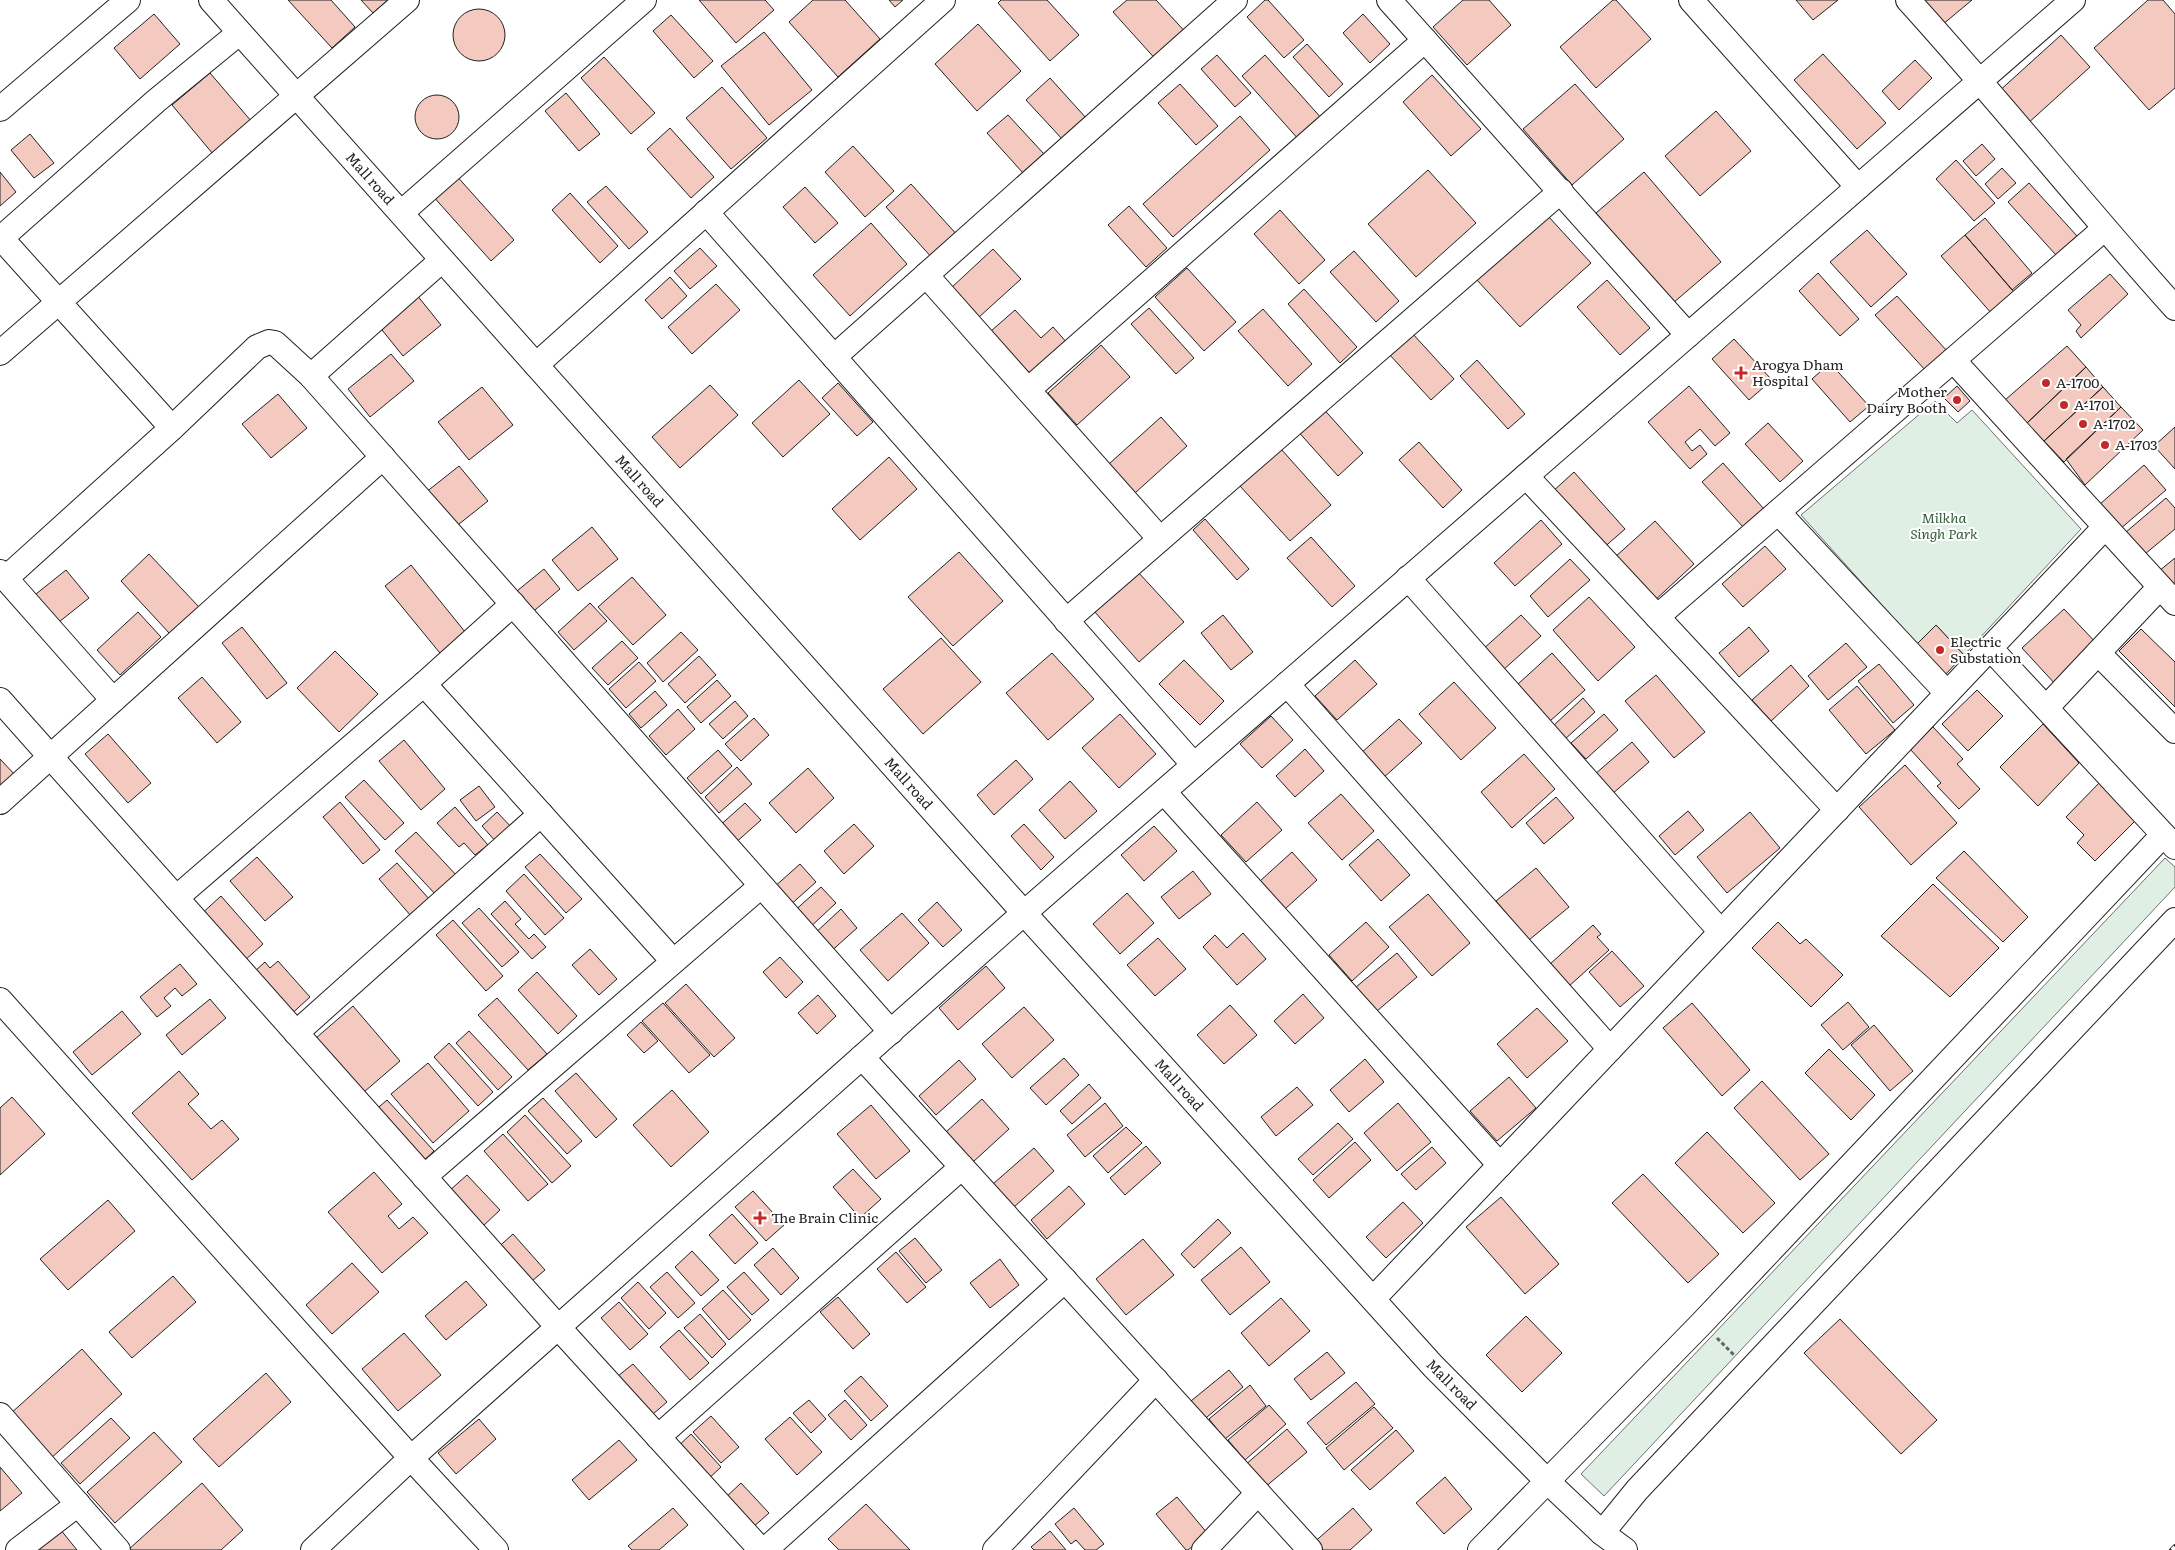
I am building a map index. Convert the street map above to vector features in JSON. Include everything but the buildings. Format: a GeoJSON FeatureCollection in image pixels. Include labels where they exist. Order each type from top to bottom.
{"type":"FeatureCollection","features":[{"type":"Feature","properties":{"kind":"street"},"geometry":{"type":"LineString","coordinates":[[0,109],[128,0]]}},
{"type":"Feature","properties":{"kind":"street","name":"Mall road"},"geometry":{"type":"LineString","coordinates":[[211,0],[1024,913],[1433,1366],[1547,1481],[1602,1533],[1624,1550]]}},
{"type":"Feature","properties":{"kind":"street"},"geometry":{"type":"LineString","coordinates":[[0,353],[407,0]]}},
{"type":"Feature","properties":{"kind":"street"},"geometry":{"type":"LineString","coordinates":[[401,213],[644,0]]}},
{"type":"Feature","properties":{"kind":"street"},"geometry":{"type":"LineString","coordinates":[[536,365],[944,0]]}},
{"type":"Feature","properties":{"kind":"street"},"geometry":{"type":"LineString","coordinates":[[834,357],[1235,0]]}},
{"type":"Feature","properties":{"kind":"street"},"geometry":{"type":"LineString","coordinates":[[1390,0],[1688,335]]}},
{"type":"Feature","properties":{"kind":"street"},"geometry":{"type":"LineString","coordinates":[[1691,0],[1858,186]]}},
{"type":"Feature","properties":{"kind":"street"},"geometry":{"type":"LineString","coordinates":[[1908,0],[1980,79],[2104,229],[2175,308]]}},
{"type":"Feature","properties":{"kind":"street"},"geometry":{"type":"LineString","coordinates":[[313,1550],[410,1458],[1024,913],[1688,335],[2064,3]]}},
{"type":"Feature","properties":{"kind":"street"},"geometry":{"type":"LineString","coordinates":[[172,428],[1,239],[156,101],[240,32]]}},
{"type":"Feature","properties":{"kind":"street"},"geometry":{"type":"LineString","coordinates":[[1028,390],[1425,40]]}},
{"type":"Feature","properties":{"kind":"street"},"geometry":{"type":"LineString","coordinates":[[1066,621],[1561,192]]}},
{"type":"Feature","properties":{"kind":"street"},"geometry":{"type":"LineString","coordinates":[[706,212],[1194,765]]}},
{"type":"Feature","properties":{"kind":"street"},"geometry":{"type":"LineString","coordinates":[[1657,617],[2104,229]]}},
{"type":"Feature","properties":{"kind":"street"},"geometry":{"type":"LineString","coordinates":[[311,376],[442,260]]}},
{"type":"Feature","properties":{"kind":"street"},"geometry":{"type":"LineString","coordinates":[[926,275],[1160,539]]}},
{"type":"Feature","properties":{"kind":"street"},"geometry":{"type":"LineString","coordinates":[[113,700],[3,575],[172,428],[264,343],[275,343],[311,376],[384,457],[890,1032]]}},
{"type":"Feature","properties":{"kind":"street"},"geometry":{"type":"LineString","coordinates":[[1953,360],[2168,595],[2098,653],[2046,708]]}},
{"type":"Feature","properties":{"kind":"street"},"geometry":{"type":"LineString","coordinates":[[0,802],[384,457]]}},
{"type":"Feature","properties":{"kind":"street"},"geometry":{"type":"LineString","coordinates":[[1526,476],[1837,810]]}},
{"type":"Feature","properties":{"kind":"street"},"geometry":{"type":"LineString","coordinates":[[1778,512],[1948,693]]}},
{"type":"Feature","properties":{"kind":"street"},"geometry":{"type":"LineString","coordinates":[[1373,1299],[2105,527]]}},
{"type":"Feature","properties":{"kind":"street"},"geometry":{"type":"LineString","coordinates":[[1408,578],[1720,932]]}},
{"type":"Feature","properties":{"kind":"street"},"geometry":{"type":"LineString","coordinates":[[176,898],[424,684],[513,604]]}},
{"type":"Feature","properties":{"kind":"street"},"geometry":{"type":"LineString","coordinates":[[1480,1550],[2169,841],[1990,648]]}},
{"type":"Feature","properties":{"kind":"street"},"geometry":{"type":"LineString","coordinates":[[2098,653],[2175,731]]}},
{"type":"Feature","properties":{"kind":"street"},"geometry":{"type":"LineString","coordinates":[[424,684],[673,962]]}},
{"type":"Feature","properties":{"kind":"street"},"geometry":{"type":"LineString","coordinates":[[1287,684],[1610,1049]]}},
{"type":"Feature","properties":{"kind":"street"},"geometry":{"type":"LineString","coordinates":[[0,700],[558,1327],[761,1550]]}},
{"type":"Feature","properties":{"kind":"street"},"geometry":{"type":"LineString","coordinates":[[1164,792],[1500,1165]]}},
{"type":"Feature","properties":{"kind":"street"},"geometry":{"type":"LineString","coordinates":[[296,1033],[541,814]]}},
{"type":"Feature","properties":{"kind":"street"},"geometry":{"type":"LineString","coordinates":[[424,1177],[761,886]]}},
{"type":"Feature","properties":{"kind":"street"},"geometry":{"type":"LineString","coordinates":[[1602,1533],[1637,1490],[2175,920]]}},
{"type":"Feature","properties":{"kind":"street"},"geometry":{"type":"LineString","coordinates":[[0,1000],[410,1458],[496,1550]]}},
{"type":"Feature","properties":{"kind":"street"},"geometry":{"type":"LineString","coordinates":[[862,1057],[1310,1550]]}},
{"type":"Feature","properties":{"kind":"street"},"geometry":{"type":"LineString","coordinates":[[658,1437],[962,1167]]}},
{"type":"Feature","properties":{"kind":"street"},"geometry":{"type":"LineString","coordinates":[[765,1550],[1065,1280]]}},
{"type":"Feature","properties":{"kind":"street"},"geometry":{"type":"LineString","coordinates":[[995,1550],[1156,1380]]}},
{"type":"Feature","properties":{"kind":"street"},"geometry":{"type":"LineString","coordinates":[[0,1415],[118,1550]]}},
{"type":"Feature","properties":{"kind":"street"},"geometry":{"type":"LineString","coordinates":[[1204,1550],[1258,1493]]}},
{"type":"Feature","properties":{"kind":"street"},"geometry":{"type":"LineString","coordinates":[[18,1550],[78,1504]]}},
{"type":"Feature","properties":{"kind":"path"},"geometry":{"type":"LineString","coordinates":[[1702,1323],[1750,1371]]}},
{"type":"Feature","properties":{"kind":"green space","name":"Milkha Singh Park"},"geometry":{"type":"Polygon","coordinates":[[[1935,401],[1957,423],[1972,410],[2081,529],[1964,655],[1936,625],[1917,644],[1801,515],[1935,401]]]}},
{"type":"Feature","properties":{"kind":"green space"},"geometry":{"type":"Polygon","coordinates":[[[2165,858],[2175,867],[2175,887],[1604,1496],[1581,1474],[2165,858]]]}},
{"type":"Feature","properties":{"kind":"railway"},"geometry":{"type":"LineString","coordinates":[[2172,1550],[2175,1547]]}},
{"type":"Feature","properties":{"kind":"place","name":"Arogya Dham Hospital"},"geometry":{"type":"Point","coordinates":[1741,373]}},
{"type":"Feature","properties":{"kind":"place","name":"A-1700"},"geometry":{"type":"Point","coordinates":[2046,383]}},
{"type":"Feature","properties":{"kind":"place","name":"Mother Dairy Booth"},"geometry":{"type":"Point","coordinates":[1957,400]}},
{"type":"Feature","properties":{"kind":"place","name":"A-1701"},"geometry":{"type":"Point","coordinates":[2064,405]}},
{"type":"Feature","properties":{"kind":"place","name":"A-1702"},"geometry":{"type":"Point","coordinates":[2083,424]}},
{"type":"Feature","properties":{"kind":"place","name":"A-1703"},"geometry":{"type":"Point","coordinates":[2105,445]}},
{"type":"Feature","properties":{"kind":"place","name":"Electric Substation"},"geometry":{"type":"Point","coordinates":[1940,650]}},
{"type":"Feature","properties":{"kind":"place","name":"The Brain Clinic"},"geometry":{"type":"Point","coordinates":[760,1218]}}]}
